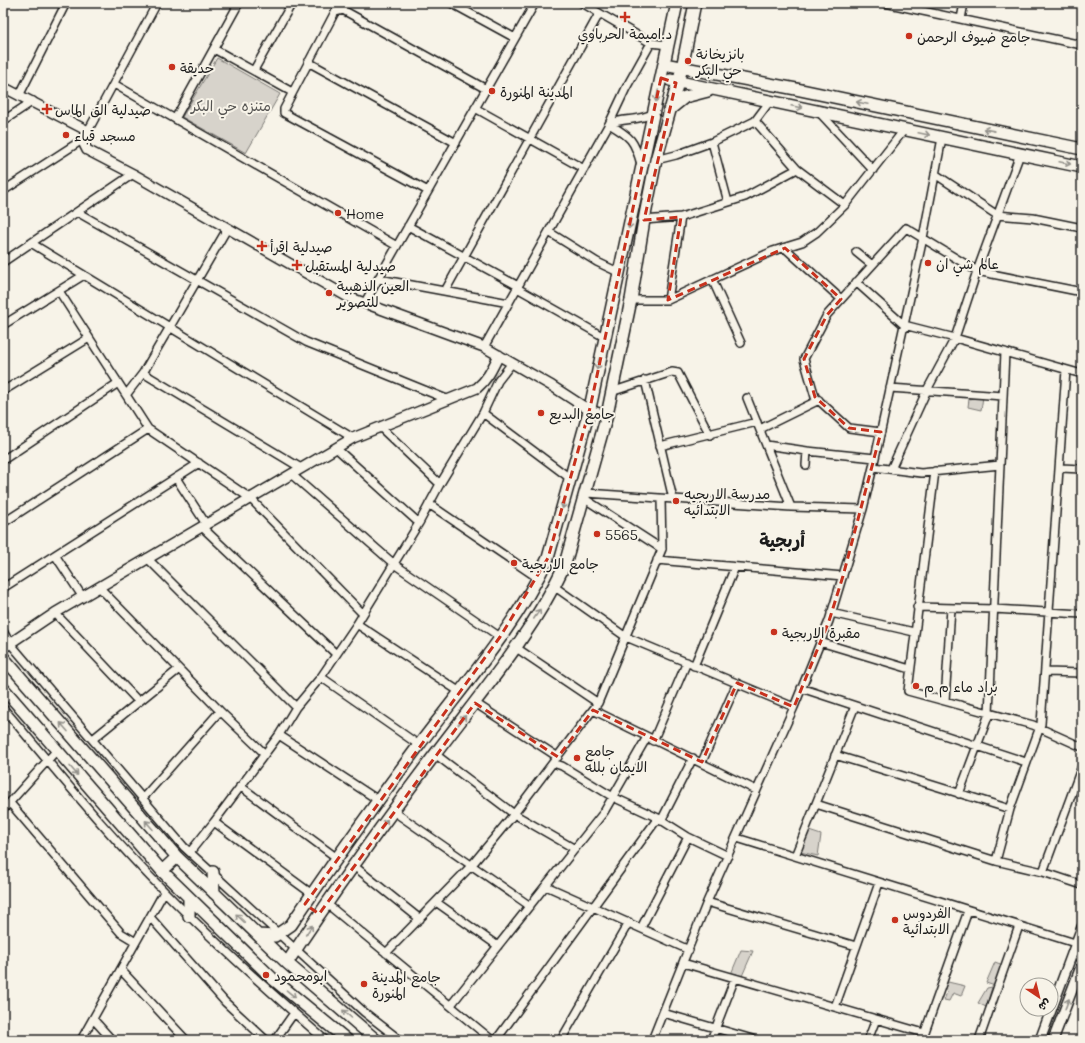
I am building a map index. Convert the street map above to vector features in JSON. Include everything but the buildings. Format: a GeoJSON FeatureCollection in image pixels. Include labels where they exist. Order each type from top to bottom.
{"type":"FeatureCollection","features":[{"type":"Feature","properties":{"kind":"main road"},"geometry":{"type":"LineString","coordinates":[[258,935],[268,937],[279,934],[291,924],[378,800],[500,637],[538,578],[548,558],[589,410],[677,3]]}},
{"type":"Feature","properties":{"kind":"main road"},"geometry":{"type":"LineString","coordinates":[[287,963],[319,914],[393,811],[475,703],[515,647],[554,587],[565,564],[607,415],[631,300],[644,220],[656,160],[676,82],[682,68],[695,3]]}},
{"type":"Feature","properties":{"kind":"main road"},"geometry":{"type":"LineString","coordinates":[[688,34],[688,52],[692,63],[711,73]]}},
{"type":"Feature","properties":{"kind":"main road"},"geometry":{"type":"LineString","coordinates":[[664,64],[749,80],[1082,149]]}},
{"type":"Feature","properties":{"kind":"main road"},"geometry":{"type":"LineString","coordinates":[[661,78],[1082,167]]}},
{"type":"Feature","properties":{"kind":"main road"},"geometry":{"type":"LineString","coordinates":[[746,96],[749,80]]}},
{"type":"Feature","properties":{"kind":"main road"},"geometry":{"type":"LineString","coordinates":[[669,110],[685,98],[716,90]]}},
{"type":"Feature","properties":{"kind":"main road"},"geometry":{"type":"LineString","coordinates":[[1015,135],[1021,140],[1021,145],[1016,153]]}},
{"type":"Feature","properties":{"kind":"main road"},"geometry":{"type":"LineString","coordinates":[[1049,160],[1043,155],[1042,150],[1045,146],[1052,143]]}},
{"type":"Feature","properties":{"kind":"main road"},"geometry":{"type":"LineString","coordinates":[[3,656],[177,857],[287,963],[376,1040]]}},
{"type":"Feature","properties":{"kind":"main road"},"geometry":{"type":"LineString","coordinates":[[3,688],[56,751],[162,871],[273,979],[347,1040]]}},
{"type":"Feature","properties":{"kind":"main road"},"geometry":{"type":"LineString","coordinates":[[162,871],[177,857]]}},
{"type":"Feature","properties":{"kind":"main road"},"geometry":{"type":"LineString","coordinates":[[213,872],[214,892]]}},
{"type":"Feature","properties":{"kind":"main road"},"geometry":{"type":"LineString","coordinates":[[189,898],[189,916]]}},
{"type":"Feature","properties":{"kind":"main road"},"geometry":{"type":"LineString","coordinates":[[304,904],[319,914]]}},
{"type":"Feature","properties":{"kind":"street"},"geometry":{"type":"LineString","coordinates":[[19,96],[66,3]]}},
{"type":"Feature","properties":{"kind":"street"},"geometry":{"type":"LineString","coordinates":[[3,191],[82,140],[157,3]]}},
{"type":"Feature","properties":{"kind":"street"},"geometry":{"type":"LineString","coordinates":[[175,119],[240,3]]}},
{"type":"Feature","properties":{"kind":"street"},"geometry":{"type":"LineString","coordinates":[[254,70],[292,3]]}},
{"type":"Feature","properties":{"kind":"street"},"geometry":{"type":"LineString","coordinates":[[451,3],[515,38]]}},
{"type":"Feature","properties":{"kind":"street"},"geometry":{"type":"LineString","coordinates":[[364,304],[535,3]]}},
{"type":"Feature","properties":{"kind":"street"},"geometry":{"type":"LineString","coordinates":[[582,3],[651,43],[668,45]]}},
{"type":"Feature","properties":{"kind":"street"},"geometry":{"type":"LineString","coordinates":[[885,3],[1082,45]]}},
{"type":"Feature","properties":{"kind":"street"},"geometry":{"type":"LineString","coordinates":[[961,19],[964,3]]}},
{"type":"Feature","properties":{"kind":"street"},"geometry":{"type":"LineString","coordinates":[[428,191],[287,116],[284,109],[335,12],[343,10],[486,89]]}},
{"type":"Feature","properties":{"kind":"street"},"geometry":{"type":"LineString","coordinates":[[445,291],[599,14]]}},
{"type":"Feature","properties":{"kind":"street"},"geometry":{"type":"LineString","coordinates":[[484,347],[609,124],[651,43]]}},
{"type":"Feature","properties":{"kind":"street"},"geometry":{"type":"LineString","coordinates":[[214,49],[292,92]]}},
{"type":"Feature","properties":{"kind":"street"},"geometry":{"type":"LineString","coordinates":[[308,62],[456,143]]}},
{"type":"Feature","properties":{"kind":"street"},"geometry":{"type":"LineString","coordinates":[[114,84],[397,246]]}},
{"type":"Feature","properties":{"kind":"street"},"geometry":{"type":"LineString","coordinates":[[3,87],[88,131]]}},
{"type":"Feature","properties":{"kind":"street"},"geometry":{"type":"LineString","coordinates":[[3,121],[33,102]]}},
{"type":"Feature","properties":{"kind":"street"},"geometry":{"type":"LineString","coordinates":[[656,160],[676,155],[712,142],[755,121],[770,102]]}},
{"type":"Feature","properties":{"kind":"street"},"geometry":{"type":"LineString","coordinates":[[476,108],[584,169]]}},
{"type":"Feature","properties":{"kind":"street"},"geometry":{"type":"LineString","coordinates":[[819,112],[873,170]]}},
{"type":"Feature","properties":{"kind":"street"},"geometry":{"type":"LineString","coordinates":[[609,124],[620,119],[635,120],[654,113]]}},
{"type":"Feature","properties":{"kind":"street"},"geometry":{"type":"LineString","coordinates":[[755,121],[798,169],[813,183],[845,205]]}},
{"type":"Feature","properties":{"kind":"street"},"geometry":{"type":"LineString","coordinates":[[609,124],[628,136],[636,148],[642,166]]}},
{"type":"Feature","properties":{"kind":"street"},"geometry":{"type":"LineString","coordinates":[[631,300],[668,300],[773,251],[807,239],[845,205],[904,130]]}},
{"type":"Feature","properties":{"kind":"street"},"geometry":{"type":"LineString","coordinates":[[652,1040],[707,902],[737,838],[756,790],[794,707],[831,613],[843,576],[863,509],[881,432],[923,238],[942,138]]}},
{"type":"Feature","properties":{"kind":"street"},"geometry":{"type":"LineString","coordinates":[[82,140],[87,150],[133,174],[348,297],[484,347],[552,386],[589,410],[607,415]]}},
{"type":"Feature","properties":{"kind":"street"},"geometry":{"type":"LineString","coordinates":[[712,142],[728,202]]}},
{"type":"Feature","properties":{"kind":"street"},"geometry":{"type":"LineString","coordinates":[[891,469],[927,390],[955,338],[997,215],[1016,153]]}},
{"type":"Feature","properties":{"kind":"street"},"geometry":{"type":"LineString","coordinates":[[644,220],[681,217],[745,197],[798,169]]}},
{"type":"Feature","properties":{"kind":"street"},"geometry":{"type":"LineString","coordinates":[[3,262],[133,174]]}},
{"type":"Feature","properties":{"kind":"street"},"geometry":{"type":"LineString","coordinates":[[935,174],[997,215],[1033,218],[1082,228]]}},
{"type":"Feature","properties":{"kind":"street"},"geometry":{"type":"LineString","coordinates":[[77,212],[196,281],[306,342],[449,400]]}},
{"type":"Feature","properties":{"kind":"street"},"geometry":{"type":"LineString","coordinates":[[668,300],[681,217]]}},
{"type":"Feature","properties":{"kind":"street"},"geometry":{"type":"LineString","coordinates":[[408,226],[465,256],[604,337]]}},
{"type":"Feature","properties":{"kind":"street"},"geometry":{"type":"LineString","coordinates":[[881,432],[849,428],[815,397],[804,359],[827,315],[906,228],[977,271],[1082,292]]}},
{"type":"Feature","properties":{"kind":"street"},"geometry":{"type":"LineString","coordinates":[[126,395],[143,373],[169,326],[227,229]]}},
{"type":"Feature","properties":{"kind":"street"},"geometry":{"type":"LineString","coordinates":[[549,232],[597,262],[618,272]]}},
{"type":"Feature","properties":{"kind":"street"},"geometry":{"type":"LineString","coordinates":[[31,243],[353,438]]}},
{"type":"Feature","properties":{"kind":"street"},"geometry":{"type":"LineString","coordinates":[[785,248],[841,299]]}},
{"type":"Feature","properties":{"kind":"street"},"geometry":{"type":"LineString","coordinates":[[856,252],[872,265]]}},
{"type":"Feature","properties":{"kind":"street"},"geometry":{"type":"LineString","coordinates":[[3,325],[84,275]]}},
{"type":"Feature","properties":{"kind":"street"},"geometry":{"type":"LineString","coordinates":[[379,278],[509,303]]}},
{"type":"Feature","properties":{"kind":"street"},"geometry":{"type":"LineString","coordinates":[[712,279],[741,343]]}},
{"type":"Feature","properties":{"kind":"street"},"geometry":{"type":"LineString","coordinates":[[856,282],[904,325],[1082,374]]}},
{"type":"Feature","properties":{"kind":"street"},"geometry":{"type":"LineString","coordinates":[[59,291],[148,429],[250,498],[364,614]]}},
{"type":"Feature","properties":{"kind":"street"},"geometry":{"type":"LineString","coordinates":[[3,391],[89,338]]}},
{"type":"Feature","properties":{"kind":"street"},"geometry":{"type":"LineString","coordinates":[[959,794],[989,714],[1006,352]]}},
{"type":"Feature","properties":{"kind":"street"},"geometry":{"type":"LineString","coordinates":[[6,645],[82,596],[353,438],[477,388],[483,383],[499,355]]}},
{"type":"Feature","properties":{"kind":"street"},"geometry":{"type":"LineString","coordinates":[[190,852],[279,735],[296,707],[321,677],[364,614],[419,524],[440,484],[482,413],[498,381],[512,363]]}},
{"type":"Feature","properties":{"kind":"street"},"geometry":{"type":"LineString","coordinates":[[996,861],[1010,809],[1026,762],[1040,728],[1046,672],[1049,612],[1061,468],[1066,370]]}},
{"type":"Feature","properties":{"kind":"street"},"geometry":{"type":"LineString","coordinates":[[611,392],[672,372],[678,373],[710,435]]}},
{"type":"Feature","properties":{"kind":"street"},"geometry":{"type":"LineString","coordinates":[[143,373],[301,468]]}},
{"type":"Feature","properties":{"kind":"street"},"geometry":{"type":"LineString","coordinates":[[645,380],[673,499]]}},
{"type":"Feature","properties":{"kind":"street"},"geometry":{"type":"LineString","coordinates":[[3,460],[118,383]]}},
{"type":"Feature","properties":{"kind":"street"},"geometry":{"type":"LineString","coordinates":[[890,388],[1004,396]]}},
{"type":"Feature","properties":{"kind":"street"},"geometry":{"type":"LineString","coordinates":[[747,398],[791,507]]}},
{"type":"Feature","properties":{"kind":"street"},"geometry":{"type":"LineString","coordinates":[[660,446],[758,426],[819,400]]}},
{"type":"Feature","properties":{"kind":"street"},"geometry":{"type":"LineString","coordinates":[[482,413],[571,479]]}},
{"type":"Feature","properties":{"kind":"street"},"geometry":{"type":"LineString","coordinates":[[380,427],[440,484]]}},
{"type":"Feature","properties":{"kind":"street"},"geometry":{"type":"LineString","coordinates":[[3,523],[148,429]]}},
{"type":"Feature","properties":{"kind":"street"},"geometry":{"type":"LineString","coordinates":[[766,445],[875,458]]}},
{"type":"Feature","properties":{"kind":"street"},"geometry":{"type":"LineString","coordinates":[[336,448],[419,524]]}},
{"type":"Feature","properties":{"kind":"street"},"geometry":{"type":"LineString","coordinates":[[806,465],[807,450]]}},
{"type":"Feature","properties":{"kind":"street"},"geometry":{"type":"LineString","coordinates":[[3,588],[199,463]]}},
{"type":"Feature","properties":{"kind":"street"},"geometry":{"type":"LineString","coordinates":[[873,467],[921,473],[1000,465]]}},
{"type":"Feature","properties":{"kind":"street"},"geometry":{"type":"LineString","coordinates":[[1061,468],[1082,469]]}},
{"type":"Feature","properties":{"kind":"street"},"geometry":{"type":"LineString","coordinates":[[935,471],[917,607],[908,691],[1040,728],[1082,747]]}},
{"type":"Feature","properties":{"kind":"street"},"geometry":{"type":"LineString","coordinates":[[291,474],[394,564],[500,637]]}},
{"type":"Feature","properties":{"kind":"street"},"geometry":{"type":"LineString","coordinates":[[176,478],[204,525],[336,654]]}},
{"type":"Feature","properties":{"kind":"street"},"geometry":{"type":"LineString","coordinates":[[585,496],[673,499],[791,507],[863,509]]}},
{"type":"Feature","properties":{"kind":"street"},"geometry":{"type":"LineString","coordinates":[[585,496],[662,549]]}},
{"type":"Feature","properties":{"kind":"street"},"geometry":{"type":"LineString","coordinates":[[386,953],[471,866],[514,814],[598,703],[662,549],[661,499]]}},
{"type":"Feature","properties":{"kind":"street"},"geometry":{"type":"LineString","coordinates":[[429,504],[538,578]]}},
{"type":"Feature","properties":{"kind":"street"},"geometry":{"type":"LineString","coordinates":[[55,555],[82,596]]}},
{"type":"Feature","properties":{"kind":"street"},"geometry":{"type":"LineString","coordinates":[[148,558],[296,707]]}},
{"type":"Feature","properties":{"kind":"street"},"geometry":{"type":"LineString","coordinates":[[657,560],[843,576]]}},
{"type":"Feature","properties":{"kind":"street"},"geometry":{"type":"LineString","coordinates":[[694,666],[735,567]]}},
{"type":"Feature","properties":{"kind":"street"},"geometry":{"type":"LineString","coordinates":[[99,587],[220,711],[264,753]]}},
{"type":"Feature","properties":{"kind":"street"},"geometry":{"type":"LineString","coordinates":[[554,587],[626,637],[794,707]]}},
{"type":"Feature","properties":{"kind":"street"},"geometry":{"type":"LineString","coordinates":[[917,607],[994,609],[1082,614]]}},
{"type":"Feature","properties":{"kind":"street"},"geometry":{"type":"LineString","coordinates":[[945,701],[951,608]]}},
{"type":"Feature","properties":{"kind":"street"},"geometry":{"type":"LineString","coordinates":[[55,613],[138,701]]}},
{"type":"Feature","properties":{"kind":"street"},"geometry":{"type":"LineString","coordinates":[[831,613],[914,632]]}},
{"type":"Feature","properties":{"kind":"street"},"geometry":{"type":"LineString","coordinates":[[357,624],[460,692]]}},
{"type":"Feature","properties":{"kind":"street"},"geometry":{"type":"LineString","coordinates":[[3,631],[6,645],[93,739],[190,852],[364,1012],[400,1040]]}},
{"type":"Feature","properties":{"kind":"street"},"geometry":{"type":"LineString","coordinates":[[820,642],[910,669]]}},
{"type":"Feature","properties":{"kind":"street"},"geometry":{"type":"LineString","coordinates":[[515,647],[598,703]]}},
{"type":"Feature","properties":{"kind":"street"},"geometry":{"type":"LineString","coordinates":[[451,1005],[604,812],[650,739],[686,662]]}},
{"type":"Feature","properties":{"kind":"street"},"geometry":{"type":"LineString","coordinates":[[93,739],[179,669]]}},
{"type":"Feature","properties":{"kind":"street"},"geometry":{"type":"LineString","coordinates":[[1046,672],[1082,673]]}},
{"type":"Feature","properties":{"kind":"street"},"geometry":{"type":"LineString","coordinates":[[321,677],[419,744]]}},
{"type":"Feature","properties":{"kind":"street"},"geometry":{"type":"LineString","coordinates":[[702,762],[737,683]]}},
{"type":"Feature","properties":{"kind":"street"},"geometry":{"type":"LineString","coordinates":[[801,688],[1026,762]]}},
{"type":"Feature","properties":{"kind":"street"},"geometry":{"type":"LineString","coordinates":[[475,703],[558,757]]}},
{"type":"Feature","properties":{"kind":"street"},"geometry":{"type":"LineString","coordinates":[[795,856],[855,706]]}},
{"type":"Feature","properties":{"kind":"street"},"geometry":{"type":"LineString","coordinates":[[3,708],[164,892],[325,1040]]}},
{"type":"Feature","properties":{"kind":"street"},"geometry":{"type":"LineString","coordinates":[[593,710],[650,739],[702,762],[756,790]]}},
{"type":"Feature","properties":{"kind":"street"},"geometry":{"type":"LineString","coordinates":[[143,798],[220,711]]}},
{"type":"Feature","properties":{"kind":"street"},"geometry":{"type":"LineString","coordinates":[[279,735],[378,800]]}},
{"type":"Feature","properties":{"kind":"street"},"geometry":{"type":"LineString","coordinates":[[3,810],[56,751]]}},
{"type":"Feature","properties":{"kind":"street"},"geometry":{"type":"LineString","coordinates":[[435,754],[514,814],[575,849]]}},
{"type":"Feature","properties":{"kind":"street"},"geometry":{"type":"LineString","coordinates":[[835,755],[1010,809]]}},
{"type":"Feature","properties":{"kind":"street"},"geometry":{"type":"LineString","coordinates":[[496,1040],[593,906],[659,820],[693,758]]}},
{"type":"Feature","properties":{"kind":"street"},"geometry":{"type":"LineString","coordinates":[[553,763],[562,766],[613,798],[728,856]]}},
{"type":"Feature","properties":{"kind":"street"},"geometry":{"type":"LineString","coordinates":[[1043,872],[1082,766]]}},
{"type":"Feature","properties":{"kind":"street"},"geometry":{"type":"LineString","coordinates":[[240,786],[337,858]]}},
{"type":"Feature","properties":{"kind":"street"},"geometry":{"type":"LineString","coordinates":[[10,803],[121,933],[136,942]]}},
{"type":"Feature","properties":{"kind":"street"},"geometry":{"type":"LineString","coordinates":[[816,804],[996,861],[1043,872],[1082,885]]}},
{"type":"Feature","properties":{"kind":"street"},"geometry":{"type":"LineString","coordinates":[[393,811],[530,906]]}},
{"type":"Feature","properties":{"kind":"street"},"geometry":{"type":"LineString","coordinates":[[214,822],[312,894]]}},
{"type":"Feature","properties":{"kind":"street"},"geometry":{"type":"LineString","coordinates":[[640,928],[688,837]]}},
{"type":"Feature","properties":{"kind":"street"},"geometry":{"type":"LineString","coordinates":[[737,838],[1075,943]]}},
{"type":"Feature","properties":{"kind":"street"},"geometry":{"type":"LineString","coordinates":[[354,866],[420,919]]}},
{"type":"Feature","properties":{"kind":"street"},"geometry":{"type":"LineString","coordinates":[[835,1007],[879,883]]}},
{"type":"Feature","properties":{"kind":"street"},"geometry":{"type":"LineString","coordinates":[[546,886],[689,950]]}},
{"type":"Feature","properties":{"kind":"street"},"geometry":{"type":"LineString","coordinates":[[81,1040],[94,1020],[164,892]]}},
{"type":"Feature","properties":{"kind":"street"},"geometry":{"type":"LineString","coordinates":[[436,902],[498,946]]}},
{"type":"Feature","properties":{"kind":"street"},"geometry":{"type":"LineString","coordinates":[[707,902],[856,946]]}},
{"type":"Feature","properties":{"kind":"street"},"geometry":{"type":"LineString","coordinates":[[327,904],[492,1040]]}},
{"type":"Feature","properties":{"kind":"street"},"geometry":{"type":"LineString","coordinates":[[683,963],[876,1019],[923,1037],[968,910]]}},
{"type":"Feature","properties":{"kind":"street"},"geometry":{"type":"LineString","coordinates":[[150,917],[225,1002],[266,1040]]}},
{"type":"Feature","properties":{"kind":"street"},"geometry":{"type":"LineString","coordinates":[[561,1040],[629,922]]}},
{"type":"Feature","properties":{"kind":"street"},"geometry":{"type":"LineString","coordinates":[[979,1040],[1019,926]]}},
{"type":"Feature","properties":{"kind":"street"},"geometry":{"type":"LineString","coordinates":[[1040,1040],[1082,927]]}},
{"type":"Feature","properties":{"kind":"street"},"geometry":{"type":"LineString","coordinates":[[1053,1040],[1082,964]]}},
{"type":"Feature","properties":{"kind":"street"},"geometry":{"type":"LineString","coordinates":[[121,970],[186,1040]]}},
{"type":"Feature","properties":{"kind":"street"},"geometry":{"type":"LineString","coordinates":[[711,1040],[735,978]]}},
{"type":"Feature","properties":{"kind":"street"},"geometry":{"type":"LineString","coordinates":[[275,1040],[294,1013]]}},
{"type":"Feature","properties":{"kind":"street"},"geometry":{"type":"LineString","coordinates":[[662,1013],[756,1040]]}},
{"type":"Feature","properties":{"kind":"street"},"geometry":{"type":"LineString","coordinates":[[868,1040],[876,1019]]}},
{"type":"Feature","properties":{"kind":"street"},"geometry":{"type":"LineString","coordinates":[[94,1020],[112,1040]]}},
{"type":"Feature","properties":{"kind":"highlighted area"},"geometry":{"type":"Polygon","coordinates":[[[661,78],[676,83],[644,220],[681,217],[668,300],[785,248],[841,299],[827,315],[804,359],[815,397],[849,428],[881,432],[843,576],[829,621],[794,707],[737,683],[702,762],[593,710],[558,757],[475,703],[319,914],[305,904],[500,637],[548,558],[590,408],[661,78]]]}},
{"type":"Feature","properties":{"kind":"green space","name":"متنزه حي البكر"},"geometry":{"type":"Polygon","coordinates":[[[217,58],[280,94],[246,153],[182,117],[217,58]]]}},
{"type":"Feature","properties":{"kind":"green space"},"geometry":{"type":"Polygon","coordinates":[[[983,397],[981,410],[968,407],[969,399],[983,397]]]}},
{"type":"Feature","properties":{"kind":"green space"},"geometry":{"type":"Polygon","coordinates":[[[809,831],[821,835],[818,856],[800,852],[809,831]]]}},
{"type":"Feature","properties":{"kind":"green space"},"geometry":{"type":"Polygon","coordinates":[[[741,950],[753,951],[742,976],[731,974],[741,950]]]}},
{"type":"Feature","properties":{"kind":"green space"},"geometry":{"type":"Polygon","coordinates":[[[995,962],[1003,965],[995,986],[986,983],[995,962]]]}},
{"type":"Feature","properties":{"kind":"green space"},"geometry":{"type":"Polygon","coordinates":[[[948,982],[965,986],[961,996],[953,993],[949,1001],[944,1000],[947,992],[944,989],[948,982]]]}},
{"type":"Feature","properties":{"kind":"green space"},"geometry":{"type":"Polygon","coordinates":[[[992,987],[986,1007],[978,1003],[987,988],[992,987]]]}},
{"type":"Feature","properties":{"kind":"place","name":"د.اميمة الحرباوي"},"geometry":{"type":"Point","coordinates":[625,17]}},
{"type":"Feature","properties":{"kind":"place","name":"جامع ضيوف الرحمن"},"geometry":{"type":"Point","coordinates":[909,36]}},
{"type":"Feature","properties":{"kind":"place","name":"بانزيخانة حي البكر"},"geometry":{"type":"Point","coordinates":[688,61]}},
{"type":"Feature","properties":{"kind":"place","name":"حديقة"},"geometry":{"type":"Point","coordinates":[172,67]}},
{"type":"Feature","properties":{"kind":"place","name":"المدينة المنورة"},"geometry":{"type":"Point","coordinates":[492,91]}},
{"type":"Feature","properties":{"kind":"place","name":"صيدلية الق الماس"},"geometry":{"type":"Point","coordinates":[47,109]}},
{"type":"Feature","properties":{"kind":"place","name":"مسجد قباء"},"geometry":{"type":"Point","coordinates":[66,135]}},
{"type":"Feature","properties":{"kind":"place","name":"Home"},"geometry":{"type":"Point","coordinates":[338,213]}},
{"type":"Feature","properties":{"kind":"place","name":"صيدلية اقرأ"},"geometry":{"type":"Point","coordinates":[262,246]}},
{"type":"Feature","properties":{"kind":"place","name":"عالم شي ان"},"geometry":{"type":"Point","coordinates":[928,263]}},
{"type":"Feature","properties":{"kind":"place","name":"صيدلية المستقبل"},"geometry":{"type":"Point","coordinates":[297,265]}},
{"type":"Feature","properties":{"kind":"place","name":"العين الذهبية للتصوير"},"geometry":{"type":"Point","coordinates":[329,293]}},
{"type":"Feature","properties":{"kind":"place","name":"جامع البديع"},"geometry":{"type":"Point","coordinates":[541,413]}},
{"type":"Feature","properties":{"kind":"place","name":"مدرسة الاربجيه الابتدائيه"},"geometry":{"type":"Point","coordinates":[676,501]}},
{"type":"Feature","properties":{"kind":"place","name":"5565"},"geometry":{"type":"Point","coordinates":[597,534]}},
{"type":"Feature","properties":{"kind":"place","name":"جامع الاربجية"},"geometry":{"type":"Point","coordinates":[514,563]}},
{"type":"Feature","properties":{"kind":"place","name":"مقبرة الاربجية"},"geometry":{"type":"Point","coordinates":[774,632]}},
{"type":"Feature","properties":{"kind":"place","name":"براد ماء م م"},"geometry":{"type":"Point","coordinates":[916,686]}},
{"type":"Feature","properties":{"kind":"place","name":"جامع الايمان بلله"},"geometry":{"type":"Point","coordinates":[577,758]}},
{"type":"Feature","properties":{"kind":"place","name":"الفردوس الابتدائية"},"geometry":{"type":"Point","coordinates":[895,920]}},
{"type":"Feature","properties":{"kind":"place","name":"ابومحمود"},"geometry":{"type":"Point","coordinates":[266,975]}},
{"type":"Feature","properties":{"kind":"place","name":"جامع المدينة المنورة"},"geometry":{"type":"Point","coordinates":[364,984]}},
{"type":"Feature","properties":{"kind":"district","name":"أربجية"},"geometry":{"type":"Point","coordinates":[782,540]}}]}
